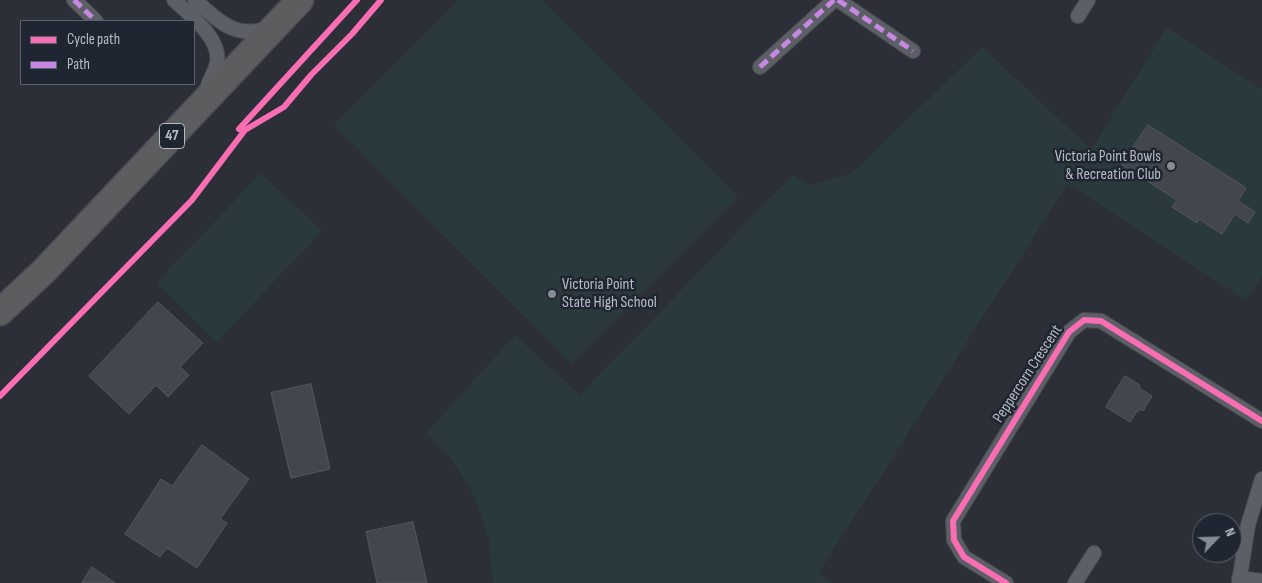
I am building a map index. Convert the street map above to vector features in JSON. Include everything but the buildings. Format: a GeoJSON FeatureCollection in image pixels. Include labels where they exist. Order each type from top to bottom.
{"type":"FeatureCollection","features":[{"type":"Feature","properties":{"kind":"highway","name":"47"},"geometry":{"type":"LineString","coordinates":[[0,312],[44,271],[300,0]]}},
{"type":"Feature","properties":{"kind":"highway","name":"47"},"geometry":{"type":"LineString","coordinates":[[0,331],[44,271]]}},
{"type":"Feature","properties":{"kind":"street"},"geometry":{"type":"LineString","coordinates":[[74,0],[95,20]]}},
{"type":"Feature","properties":{"kind":"street"},"geometry":{"type":"LineString","coordinates":[[174,0],[204,28],[214,44],[218,55],[204,102]]}},
{"type":"Feature","properties":{"kind":"street"},"geometry":{"type":"LineString","coordinates":[[195,0],[218,21],[233,29],[259,32],[276,25]]}},
{"type":"Feature","properties":{"kind":"street"},"geometry":{"type":"LineString","coordinates":[[760,67],[834,0]]}},
{"type":"Feature","properties":{"kind":"street"},"geometry":{"type":"LineString","coordinates":[[838,0],[913,52]]}},
{"type":"Feature","properties":{"kind":"street"},"geometry":{"type":"LineString","coordinates":[[1078,16],[1088,0]]}},
{"type":"Feature","properties":{"kind":"street","name":"Peppercorn Crescent"},"geometry":{"type":"LineString","coordinates":[[1006,583],[964,557],[954,540],[953,521],[1069,332],[1084,320],[1100,321],[1262,421]]}},
{"type":"Feature","properties":{"kind":"street"},"geometry":{"type":"LineString","coordinates":[[1262,479],[1248,525],[1239,580],[1262,581]]}},
{"type":"Feature","properties":{"kind":"street"},"geometry":{"type":"LineString","coordinates":[[1075,583],[1094,553]]}},
{"type":"Feature","properties":{"kind":"shaded area"},"geometry":{"type":"Polygon","coordinates":[[[459,0],[542,0],[738,197],[571,364],[334,125],[459,0]]]}},
{"type":"Feature","properties":{"kind":"shaded area"},"geometry":{"type":"Polygon","coordinates":[[[1167,28],[1262,89],[1262,277],[1246,300],[1068,184],[818,574],[832,583],[493,583],[489,541],[476,499],[450,457],[426,433],[515,335],[580,395],[792,175],[811,185],[852,173],[982,47],[1091,149],[1167,28]]]}},
{"type":"Feature","properties":{"kind":"shaded area"},"geometry":{"type":"Polygon","coordinates":[[[261,173],[322,231],[217,342],[156,283],[261,173]]]}},
{"type":"Feature","properties":{"kind":"marked path"},"geometry":{"type":"LineString","coordinates":[[74,0],[95,20]]}},
{"type":"Feature","properties":{"kind":"marked path"},"geometry":{"type":"LineString","coordinates":[[760,67],[834,0]]}},
{"type":"Feature","properties":{"kind":"marked path"},"geometry":{"type":"LineString","coordinates":[[838,0],[913,51]]}},
{"type":"Feature","properties":{"kind":"cycle path"},"geometry":{"type":"LineString","coordinates":[[239,129],[357,0]]}},
{"type":"Feature","properties":{"kind":"cycle path"},"geometry":{"type":"LineString","coordinates":[[0,396],[192,200],[245,130],[284,107],[381,0]]}},
{"type":"Feature","properties":{"kind":"cycle path"},"geometry":{"type":"LineString","coordinates":[[1006,583],[964,557],[954,540],[953,521],[1069,332],[1084,320],[1101,321],[1262,421]]}},
{"type":"Feature","properties":{"kind":"place","name":"Victoria Point Bowls & Recreation Club"},"geometry":{"type":"Point","coordinates":[1171,166]}},
{"type":"Feature","properties":{"kind":"place","name":"Victoria Point State High School"},"geometry":{"type":"Point","coordinates":[552,294]}}]}
